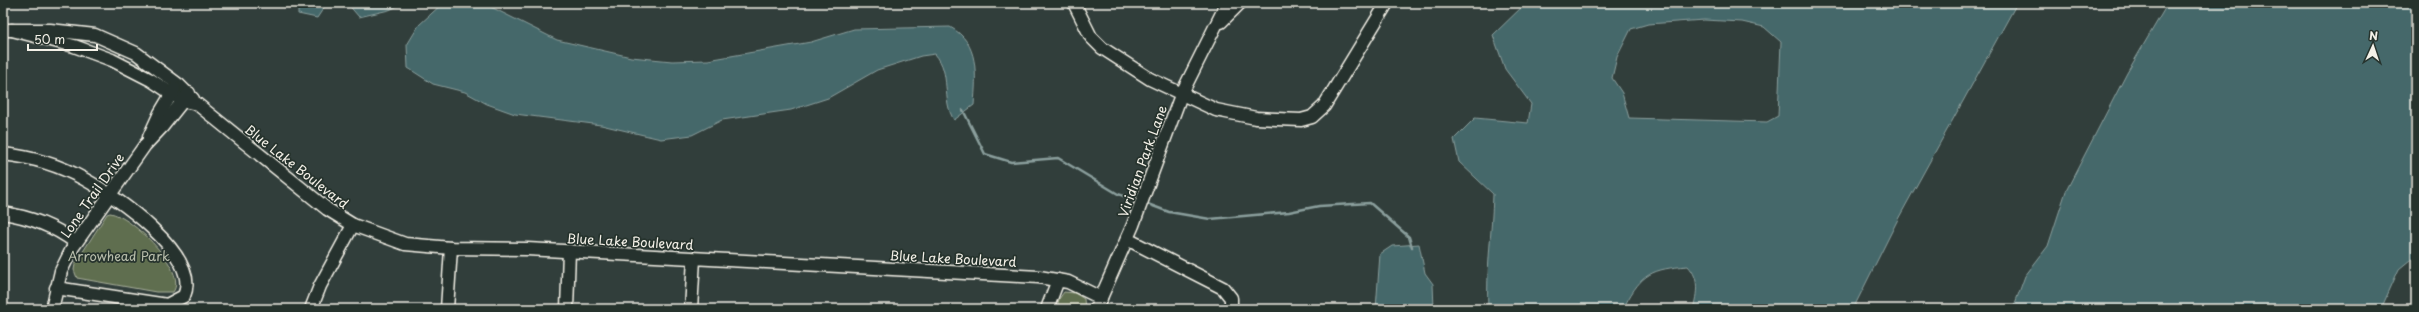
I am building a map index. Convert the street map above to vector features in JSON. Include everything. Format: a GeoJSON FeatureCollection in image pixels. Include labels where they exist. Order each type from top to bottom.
{"type":"FeatureCollection","features":[{"type":"Feature","properties":{"kind":"street","name":"Viridian Park Lane"},"geometry":{"type":"LineString","coordinates":[[1098,304],[1133,225],[1181,95],[1218,24],[1227,3]]}},
{"type":"Feature","properties":{"kind":"street","name":"Viridian Park Lane"},"geometry":{"type":"LineString","coordinates":[[1218,24],[1240,3]]}},
{"type":"Feature","properties":{"kind":"street"},"geometry":{"type":"LineString","coordinates":[[1078,5],[1091,37],[1102,48],[1150,79],[1181,95],[1216,110],[1230,114],[1286,120],[1312,117],[1324,106],[1387,3]]}},
{"type":"Feature","properties":{"kind":"street","name":"Blue Lake Boulevard"},"geometry":{"type":"LineString","coordinates":[[8,30],[74,46],[112,60],[151,80],[175,89]]}},
{"type":"Feature","properties":{"kind":"street","name":"Blue Lake Boulevard"},"geometry":{"type":"LineString","coordinates":[[8,30],[50,30],[95,35],[136,53],[175,89],[197,104],[326,209],[353,226],[405,244],[451,248],[569,251],[694,259],[996,274],[1058,280],[1079,287],[1098,304]]}},
{"type":"Feature","properties":{"kind":"street","name":"Lone Trail Drive"},"geometry":{"type":"LineString","coordinates":[[145,145],[175,89]]}},
{"type":"Feature","properties":{"kind":"street","name":"Lone Trail Drive"},"geometry":{"type":"LineString","coordinates":[[52,309],[61,271],[76,242],[145,145],[186,97]]}},
{"type":"Feature","properties":{"kind":"street"},"geometry":{"type":"LineString","coordinates":[[3,154],[26,156],[57,166],[84,178],[109,194],[144,220],[168,244],[177,256],[188,280],[188,289],[184,296],[167,305],[56,288]]}},
{"type":"Feature","properties":{"kind":"street"},"geometry":{"type":"LineString","coordinates":[[3,214],[30,219],[62,232],[76,242]]}},
{"type":"Feature","properties":{"kind":"street"},"geometry":{"type":"LineString","coordinates":[[311,309],[320,286],[353,226]]}},
{"type":"Feature","properties":{"kind":"street"},"geometry":{"type":"LineString","coordinates":[[1127,239],[1223,288],[1231,298],[1231,309]]}},
{"type":"Feature","properties":{"kind":"street"},"geometry":{"type":"LineString","coordinates":[[447,309],[451,248]]}},
{"type":"Feature","properties":{"kind":"street"},"geometry":{"type":"LineString","coordinates":[[567,309],[569,251]]}},
{"type":"Feature","properties":{"kind":"street"},"geometry":{"type":"LineString","coordinates":[[690,309],[694,259]]}},
{"type":"Feature","properties":{"kind":"street"},"geometry":{"type":"LineString","coordinates":[[1047,309],[1058,280]]}},
{"type":"Feature","properties":{"kind":"green space","name":"Arrowhead Park"},"geometry":{"type":"Polygon","coordinates":[[[110,213],[119,216],[131,224],[155,246],[166,259],[173,271],[176,283],[173,292],[156,292],[77,278],[74,270],[75,264],[107,214],[110,213]]]}},
{"type":"Feature","properties":{"kind":"green space"},"geometry":{"type":"Polygon","coordinates":[[[1064,292],[1075,293],[1084,299],[1085,309],[1057,309],[1059,299],[1064,292]]]}},
{"type":"Feature","properties":{"kind":"water"},"geometry":{"type":"Polygon","coordinates":[[[298,3],[327,3],[317,18],[298,14],[298,3]]]}},
{"type":"Feature","properties":{"kind":"water"},"geometry":{"type":"Polygon","coordinates":[[[347,3],[405,3],[389,10],[359,17],[347,3]]]}},
{"type":"Feature","properties":{"kind":"water"},"geometry":{"type":"Polygon","coordinates":[[[443,3],[492,3],[491,7],[557,40],[631,57],[672,61],[708,60],[811,42],[854,29],[950,27],[960,34],[967,42],[971,51],[975,71],[974,105],[954,120],[948,104],[943,70],[940,61],[935,54],[921,56],[877,70],[828,98],[791,110],[722,120],[692,135],[661,139],[601,125],[515,114],[487,104],[465,92],[433,84],[408,68],[407,45],[419,25],[443,3]]]}},
{"type":"Feature","properties":{"kind":"water"},"geometry":{"type":"Polygon","coordinates":[[[1526,3],[2017,3],[1897,221],[1853,309],[1693,309],[1696,297],[1696,281],[1688,266],[1657,271],[1643,279],[1631,294],[1625,305],[1626,309],[1488,309],[1488,280],[1493,194],[1459,162],[1454,139],[1475,118],[1528,123],[1531,104],[1505,69],[1493,35],[1526,3]],[[1704,20],[1648,24],[1631,29],[1617,57],[1612,78],[1622,93],[1629,118],[1767,122],[1778,116],[1781,42],[1764,27],[1742,22],[1704,20]]]}},
{"type":"Feature","properties":{"kind":"water"},"geometry":{"type":"Polygon","coordinates":[[[2168,3],[2416,3],[2416,255],[2399,269],[2381,309],[2013,309],[2025,276],[2048,246],[2066,191],[2127,73],[2168,3]]]}},
{"type":"Feature","properties":{"kind":"water"},"geometry":{"type":"Polygon","coordinates":[[[1419,244],[1425,273],[1433,284],[1434,309],[1376,309],[1380,254],[1392,246],[1419,244]]]}},
{"type":"Feature","properties":{"kind":"waterway"},"geometry":{"type":"LineString","coordinates":[[963,110],[985,154],[1011,162],[1058,158],[1118,194],[1138,201]]}},
{"type":"Feature","properties":{"kind":"waterway"},"geometry":{"type":"LineString","coordinates":[[1145,203],[1169,212],[1210,219],[1289,212],[1319,206],[1370,203],[1409,237],[1412,247]]}}]}
